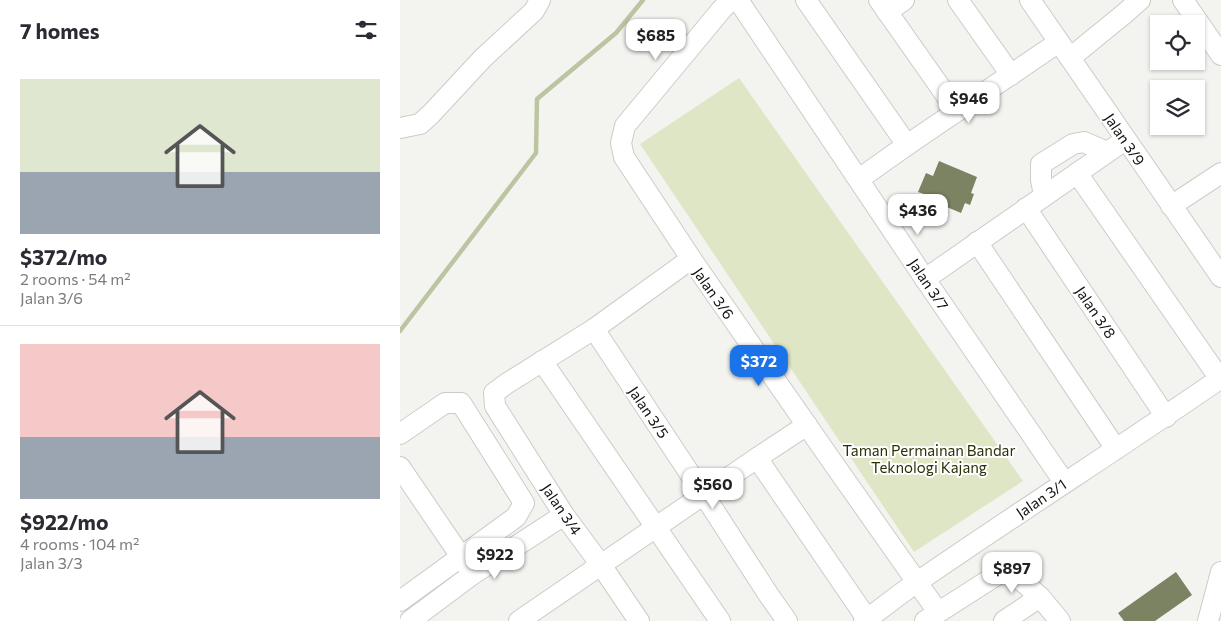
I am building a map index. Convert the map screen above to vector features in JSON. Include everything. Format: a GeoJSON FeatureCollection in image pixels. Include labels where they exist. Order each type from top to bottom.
{"type":"FeatureCollection","features":[{"type":"Feature","properties":{"kind":"street"},"geometry":{"type":"LineString","coordinates":[[400,128],[420,124],[431,114],[483,58],[534,12],[540,0]]}},
{"type":"Feature","properties":{"kind":"street"},"geometry":{"type":"LineString","coordinates":[[806,0],[907,145]]}},
{"type":"Feature","properties":{"kind":"street"},"geometry":{"type":"LineString","coordinates":[[904,0],[883,6],[957,111]]}},
{"type":"Feature","properties":{"kind":"street"},"geometry":{"type":"LineString","coordinates":[[958,0],[1011,75]]}},
{"type":"Feature","properties":{"kind":"street","name":"Jalan 3/9"},"geometry":{"type":"LineString","coordinates":[[1030,0],[1221,277]]}},
{"type":"Feature","properties":{"kind":"street"},"geometry":{"type":"LineString","coordinates":[[859,179],[1011,75],[1065,50],[1124,14],[1140,0]]}},
{"type":"Feature","properties":{"kind":"street"},"geometry":{"type":"LineString","coordinates":[[1183,0],[1221,55]]}},
{"type":"Feature","properties":{"kind":"street","name":"Jalan 3/7"},"geometry":{"type":"LineString","coordinates":[[729,4],[859,179],[1064,482]]}},
{"type":"Feature","properties":{"kind":"street","name":"Jalan 3/6"},"geometry":{"type":"LineString","coordinates":[[729,4],[625,126],[621,143],[624,157],[691,259],[917,582],[932,616]]}},
{"type":"Feature","properties":{"kind":"street"},"geometry":{"type":"LineString","coordinates":[[925,279],[1126,140]]}},
{"type":"Feature","properties":{"kind":"street"},"geometry":{"type":"LineString","coordinates":[[1044,195],[1041,180],[1041,164],[1073,144],[1084,142],[1107,152]]}},
{"type":"Feature","properties":{"kind":"street"},"geometry":{"type":"LineString","coordinates":[[1078,173],[1221,378]]}},
{"type":"Feature","properties":{"kind":"street"},"geometry":{"type":"LineString","coordinates":[[1171,206],[1221,174]]}},
{"type":"Feature","properties":{"kind":"street","name":"Jalan 3/8"},"geometry":{"type":"LineString","coordinates":[[1026,208],[1166,417]]}},
{"type":"Feature","properties":{"kind":"street"},"geometry":{"type":"LineString","coordinates":[[977,242],[1116,449]]}},
{"type":"Feature","properties":{"kind":"street"},"geometry":{"type":"LineString","coordinates":[[691,259],[594,329],[542,361],[720,621]]}},
{"type":"Feature","properties":{"kind":"street","name":"Jalan 3/5"},"geometry":{"type":"LineString","coordinates":[[594,329],[787,621]]}},
{"type":"Feature","properties":{"kind":"street","name":"Jalan 3/4"},"geometry":{"type":"LineString","coordinates":[[542,361],[494,393],[495,406],[564,515],[600,565],[634,619]]}},
{"type":"Feature","properties":{"kind":"street","name":"Jalan 3/1"},"geometry":{"type":"LineString","coordinates":[[866,620],[917,582],[1064,482],[1166,417],[1221,378]]}},
{"type":"Feature","properties":{"kind":"street"},"geometry":{"type":"LineString","coordinates":[[400,434],[445,403],[461,403],[524,503],[516,517],[400,601]]}},
{"type":"Feature","properties":{"kind":"street"},"geometry":{"type":"LineString","coordinates":[[519,621],[757,458],[807,426]]}},
{"type":"Feature","properties":{"kind":"street"},"geometry":{"type":"LineString","coordinates":[[757,458],[866,620]]}},
{"type":"Feature","properties":{"kind":"street"},"geometry":{"type":"LineString","coordinates":[[400,468],[472,574]]}},
{"type":"Feature","properties":{"kind":"street"},"geometry":{"type":"LineString","coordinates":[[410,621],[472,574],[564,515]]}},
{"type":"Feature","properties":{"kind":"street"},"geometry":{"type":"LineString","coordinates":[[932,616],[1003,571],[1014,574],[1040,597],[1060,621]]}},
{"type":"Feature","properties":{"kind":"street"},"geometry":{"type":"LineString","coordinates":[[1208,621],[1221,572]]}},
{"type":"Feature","properties":{"kind":"street"},"geometry":{"type":"LineString","coordinates":[[1004,621],[1040,597]]}},
{"type":"Feature","properties":{"kind":"green space","name":"Taman Permainan Bandar Teknologi Kajang"},"geometry":{"type":"Polygon","coordinates":[[[739,78],[1023,481],[914,552],[640,144],[739,78]]]}},
{"type":"Feature","properties":{"kind":"building"},"geometry":{"type":"Polygon","coordinates":[[[939,161],[977,177],[971,193],[974,194],[970,205],[965,203],[961,213],[923,197],[924,194],[918,192],[926,173],[933,176],[939,161]]]}},
{"type":"Feature","properties":{"kind":"building"},"geometry":{"type":"Polygon","coordinates":[[[1176,572],[1192,595],[1155,621],[1124,621],[1118,613],[1176,572]]]}},
{"type":"Feature","properties":{"kind":"waterway"},"geometry":{"type":"LineString","coordinates":[[400,331],[536,153],[537,99],[616,33],[643,0]]}}]}
